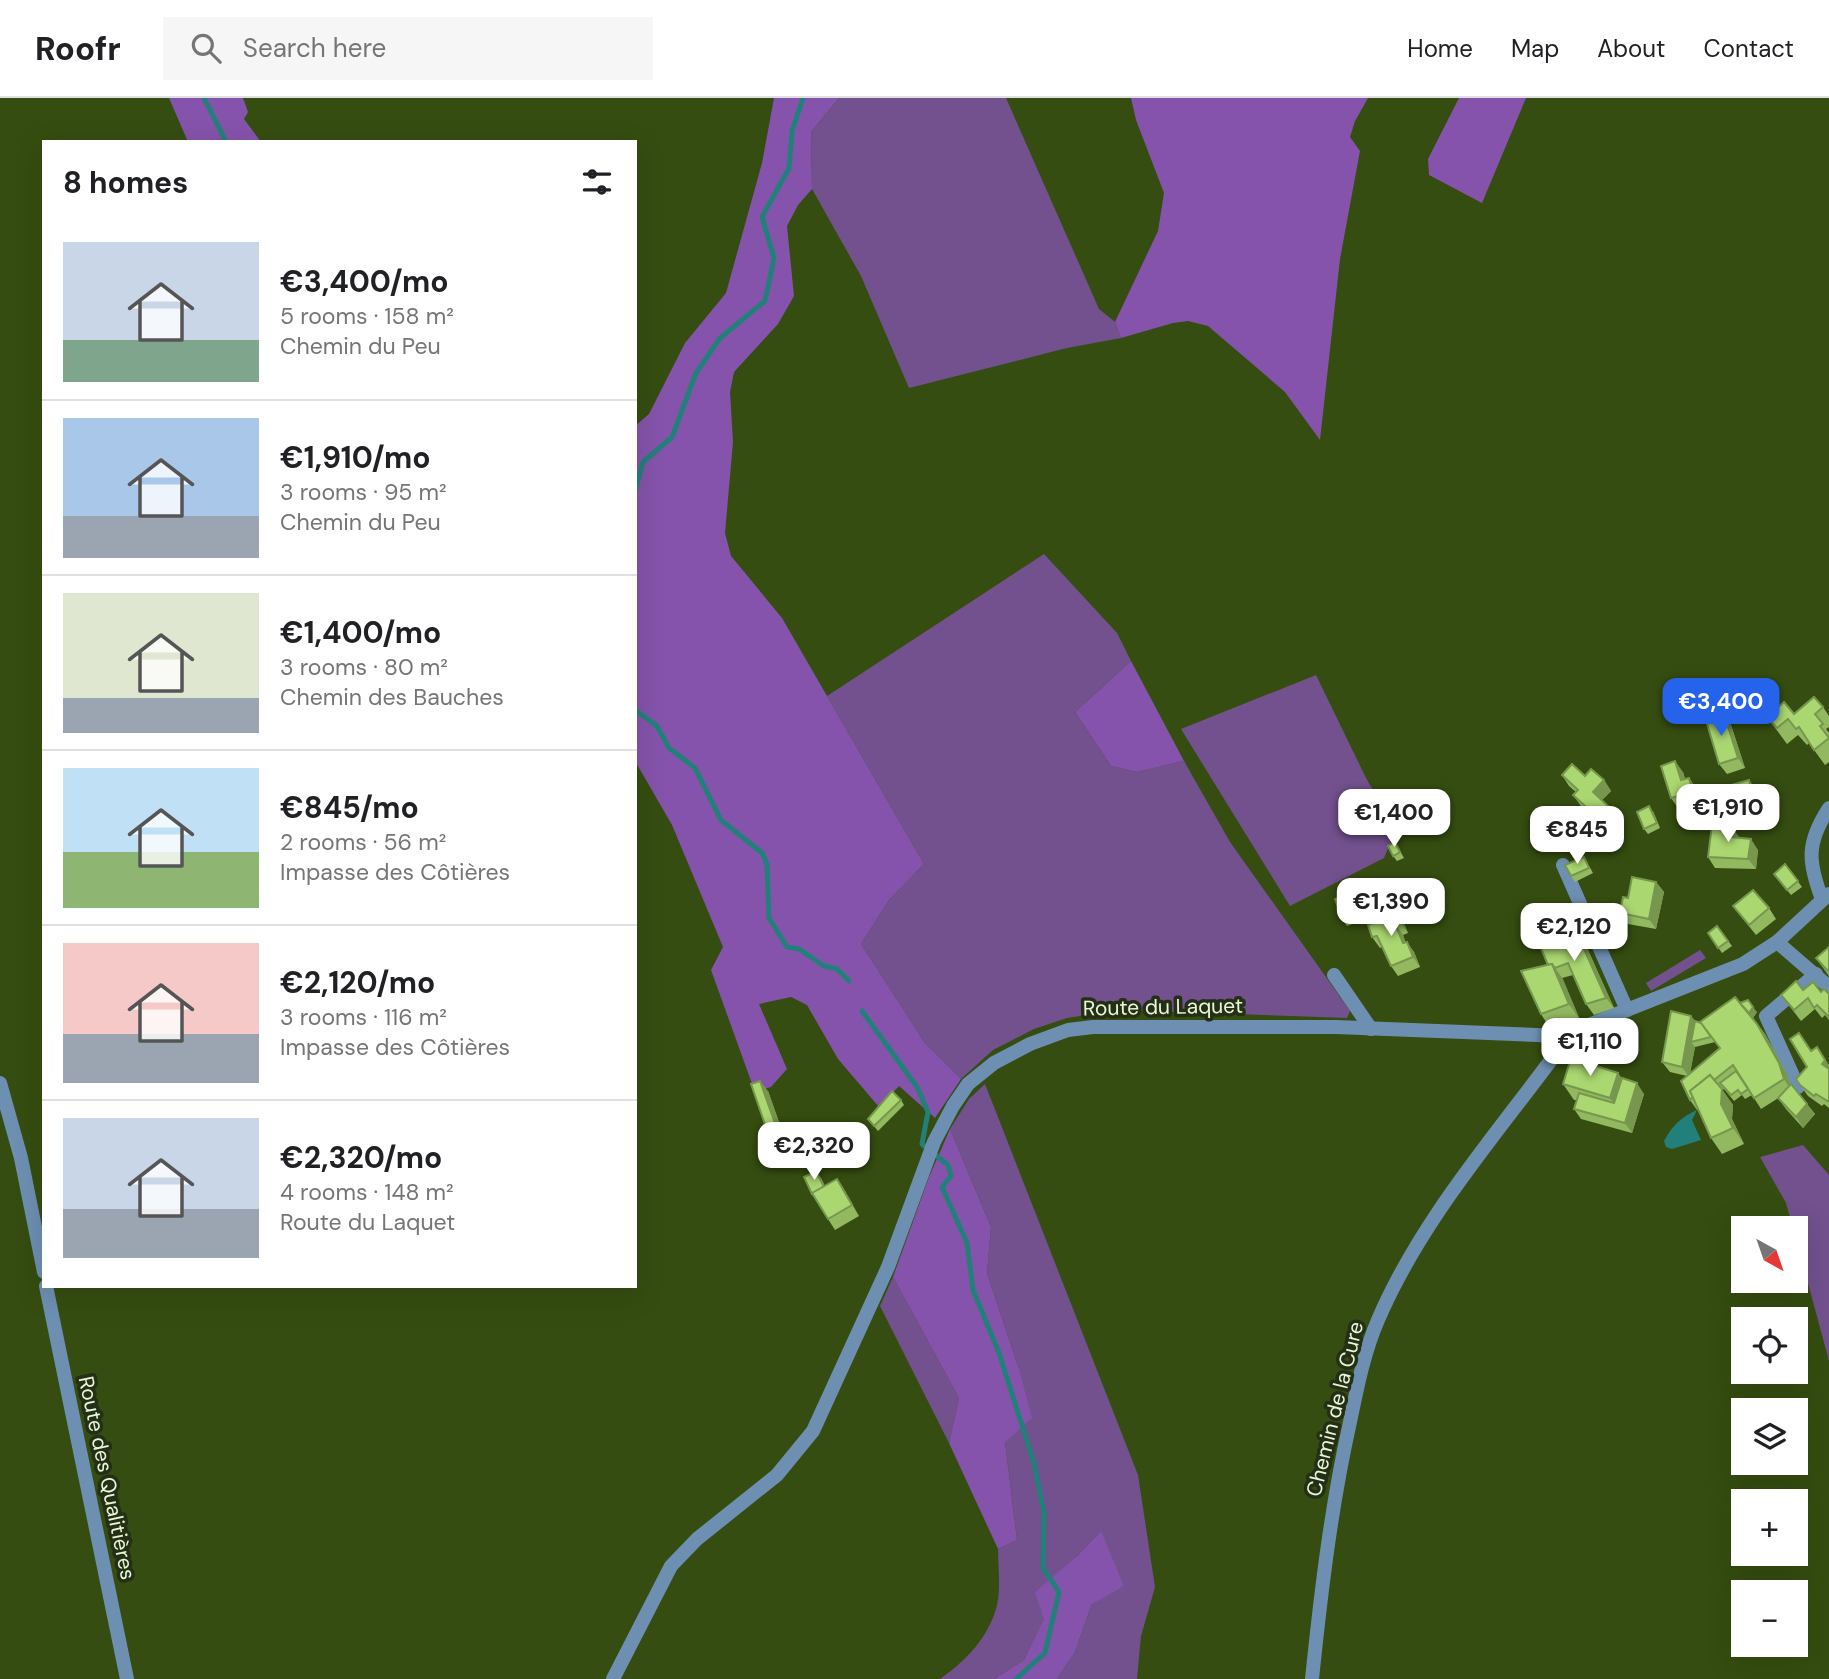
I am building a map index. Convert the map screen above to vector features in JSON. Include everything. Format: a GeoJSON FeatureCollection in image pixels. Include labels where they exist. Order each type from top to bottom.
{"type":"FeatureCollection","features":[{"type":"Feature","properties":{"kind":"street"},"geometry":{"type":"LineString","coordinates":[[1826,896],[1811,870],[1811,859],[1818,828],[1829,808]]}},
{"type":"Feature","properties":{"kind":"street"},"geometry":{"type":"LineString","coordinates":[[1563,865],[1627,1010]]}},
{"type":"Feature","properties":{"kind":"street","name":"Route du Laquet"},"geometry":{"type":"LineString","coordinates":[[614,1679],[671,1566],[697,1539],[777,1475],[813,1431],[888,1266],[934,1142],[953,1106],[978,1074],[1010,1053],[1068,1030],[1093,1027],[1371,1028],[1561,1036],[1743,964],[1777,942],[1826,896]]}},
{"type":"Feature","properties":{"kind":"street"},"geometry":{"type":"LineString","coordinates":[[1777,942],[1829,987]]}},
{"type":"Feature","properties":{"kind":"street"},"geometry":{"type":"LineString","coordinates":[[1798,1087],[1766,1016],[1816,974]]}},
{"type":"Feature","properties":{"kind":"street"},"geometry":{"type":"LineString","coordinates":[[1334,975],[1371,1028]]}},
{"type":"Feature","properties":{"kind":"street","name":"Chemin de la Cure"},"geometry":{"type":"LineString","coordinates":[[1312,1679],[1336,1483],[1367,1348],[1376,1323],[1389,1294],[1433,1217],[1554,1056],[1561,1036]]}},
{"type":"Feature","properties":{"kind":"street"},"geometry":{"type":"LineString","coordinates":[[0,1083],[21,1158],[42,1262]]}},
{"type":"Feature","properties":{"kind":"street","name":"Route des Qualitières"},"geometry":{"type":"LineString","coordinates":[[47,1288],[127,1679]]}},
{"type":"Feature","properties":{"kind":"shaded area"},"geometry":{"type":"Polygon","coordinates":[[[169,98],[243,98],[248,112],[244,119],[260,140],[187,140],[169,98]]]}},
{"type":"Feature","properties":{"kind":"shaded area"},"geometry":{"type":"Polygon","coordinates":[[[774,98],[839,98],[811,132],[812,189],[798,205],[787,226],[794,296],[778,324],[734,372],[730,392],[733,442],[725,533],[731,556],[782,618],[924,864],[889,900],[861,944],[925,1043],[961,1079],[935,1118],[899,1086],[879,1107],[838,1059],[807,1005],[791,997],[759,1004],[787,1069],[771,1087],[755,1092],[711,970],[723,947],[672,825],[637,764],[637,424],[649,414],[685,343],[726,293],[762,163],[774,98]]]}},
{"type":"Feature","properties":{"kind":"shaded area"},"geometry":{"type":"Polygon","coordinates":[[[839,98],[1006,98],[1099,309],[1115,322],[1121,338],[1067,348],[909,388],[861,276],[812,189],[811,132],[839,98]]]}},
{"type":"Feature","properties":{"kind":"shaded area"},"geometry":{"type":"Polygon","coordinates":[[[1131,98],[1368,98],[1355,121],[1350,137],[1360,151],[1340,259],[1320,440],[1285,392],[1208,326],[1188,321],[1173,323],[1121,338],[1115,322],[1158,231],[1164,193],[1136,120],[1131,98]]]}},
{"type":"Feature","properties":{"kind":"shaded area"},"geometry":{"type":"Polygon","coordinates":[[[1459,98],[1526,98],[1482,203],[1429,175],[1428,159],[1459,98]]]}},
{"type":"Feature","properties":{"kind":"shaded area"},"geometry":{"type":"Polygon","coordinates":[[[1044,554],[1117,633],[1131,661],[1075,712],[1111,766],[1137,772],[1184,761],[1230,842],[1350,1011],[1347,1018],[1119,1010],[1067,1018],[1034,1029],[993,1050],[961,1079],[925,1043],[861,944],[889,900],[924,864],[827,696],[1044,554]]]}},
{"type":"Feature","properties":{"kind":"shaded area"},"geometry":{"type":"Polygon","coordinates":[[[1131,661],[1184,761],[1137,772],[1111,766],[1075,712],[1131,661]]]}},
{"type":"Feature","properties":{"kind":"shaded area"},"geometry":{"type":"Polygon","coordinates":[[[1316,675],[1366,778],[1398,832],[1384,858],[1290,906],[1181,729],[1316,675]]]}},
{"type":"Feature","properties":{"kind":"shaded area"},"geometry":{"type":"Polygon","coordinates":[[[1700,950],[1706,958],[1651,991],[1646,983],[1700,950]]]}},
{"type":"Feature","properties":{"kind":"shaded area"},"geometry":{"type":"Polygon","coordinates":[[[985,1084],[1138,1475],[1155,1587],[1141,1636],[1137,1679],[1057,1679],[1075,1652],[1092,1604],[1101,1531],[1076,1557],[1024,1660],[994,1679],[940,1679],[967,1656],[988,1628],[998,1598],[998,1549],[1017,1540],[1005,1442],[1019,1369],[987,1273],[991,1227],[950,1129],[969,1099],[985,1084]]]}},
{"type":"Feature","properties":{"kind":"shaded area"},"geometry":{"type":"Polygon","coordinates":[[[950,1129],[991,1227],[987,1273],[1019,1369],[1032,1418],[1005,1442],[1017,1540],[998,1549],[949,1443],[959,1398],[893,1277],[929,1177],[950,1129]]]}},
{"type":"Feature","properties":{"kind":"shaded area"},"geometry":{"type":"Polygon","coordinates":[[[1803,1145],[1829,1175],[1829,1361],[1808,1283],[1808,1216],[1790,1216],[1786,1203],[1760,1157],[1803,1145]]]}},
{"type":"Feature","properties":{"kind":"shaded area"},"geometry":{"type":"Polygon","coordinates":[[[893,1277],[959,1398],[949,1443],[880,1306],[893,1277]]]}},
{"type":"Feature","properties":{"kind":"shaded area"},"geometry":{"type":"Polygon","coordinates":[[[1101,1531],[1124,1586],[1092,1604],[1075,1652],[1057,1679],[994,1679],[1024,1660],[1044,1619],[1035,1592],[1076,1557],[1101,1531]]]}},
{"type":"Feature","properties":{"kind":"water"},"geometry":{"type":"Polygon","coordinates":[[[1697,1110],[1692,1120],[1701,1140],[1672,1149],[1666,1147],[1664,1141],[1674,1126],[1697,1110]]]}},
{"type":"Feature","properties":{"kind":"building"},"geometry":{"type":"Polygon","coordinates":[[[1814,697],[1823,707],[1815,714],[1829,738],[1814,750],[1799,727],[1796,729],[1788,719],[1777,728],[1767,717],[1784,702],[1794,714],[1814,697]]]}},
{"type":"Feature","properties":{"kind":"building"},"geometry":{"type":"Polygon","coordinates":[[[1723,711],[1738,758],[1719,764],[1705,717],[1723,711]]]}},
{"type":"Feature","properties":{"kind":"building"},"geometry":{"type":"Polygon","coordinates":[[[1675,761],[1681,780],[1689,778],[1693,792],[1671,798],[1661,766],[1675,761]]]}},
{"type":"Feature","properties":{"kind":"building"},"geometry":{"type":"Polygon","coordinates":[[[1572,764],[1585,776],[1591,769],[1604,780],[1593,792],[1608,806],[1597,817],[1573,795],[1578,790],[1562,775],[1572,764]]]}},
{"type":"Feature","properties":{"kind":"building"},"geometry":{"type":"Polygon","coordinates":[[[1749,780],[1752,791],[1721,800],[1717,789],[1749,780]]]}},
{"type":"Feature","properties":{"kind":"building"},"geometry":{"type":"Polygon","coordinates":[[[1767,794],[1770,803],[1756,808],[1753,798],[1767,794]]]}},
{"type":"Feature","properties":{"kind":"building"},"geometry":{"type":"Polygon","coordinates":[[[1649,806],[1657,823],[1644,829],[1637,812],[1649,806]]]}},
{"type":"Feature","properties":{"kind":"building"},"geometry":{"type":"Polygon","coordinates":[[[1712,825],[1732,827],[1731,837],[1751,839],[1748,859],[1708,857],[1712,825]]]}},
{"type":"Feature","properties":{"kind":"building"},"geometry":{"type":"Polygon","coordinates":[[[1395,842],[1400,852],[1393,856],[1388,846],[1395,842]]]}},
{"type":"Feature","properties":{"kind":"building"},"geometry":{"type":"Polygon","coordinates":[[[1584,857],[1589,868],[1571,876],[1565,865],[1584,857]]]}},
{"type":"Feature","properties":{"kind":"building"},"geometry":{"type":"Polygon","coordinates":[[[1785,864],[1798,881],[1787,890],[1774,874],[1785,864]]]}},
{"type":"Feature","properties":{"kind":"building"},"geometry":{"type":"Polygon","coordinates":[[[1632,877],[1656,882],[1649,919],[1620,913],[1623,897],[1628,898],[1632,877]]]}},
{"type":"Feature","properties":{"kind":"building"},"geometry":{"type":"Polygon","coordinates":[[[1753,890],[1769,908],[1749,925],[1733,906],[1753,890]]]}},
{"type":"Feature","properties":{"kind":"building"},"geometry":{"type":"Polygon","coordinates":[[[1346,895],[1351,918],[1343,921],[1335,899],[1346,895]]]}},
{"type":"Feature","properties":{"kind":"building"},"geometry":{"type":"Polygon","coordinates":[[[1396,910],[1400,922],[1395,924],[1413,957],[1391,966],[1377,936],[1372,937],[1368,925],[1376,922],[1375,918],[1396,910]]]}},
{"type":"Feature","properties":{"kind":"building"},"geometry":{"type":"Polygon","coordinates":[[[1717,926],[1728,941],[1718,948],[1708,933],[1717,926]]]}},
{"type":"Feature","properties":{"kind":"building"},"geometry":{"type":"Polygon","coordinates":[[[1575,929],[1606,998],[1586,1004],[1568,963],[1555,968],[1552,964],[1548,965],[1539,943],[1575,929]]]}},
{"type":"Feature","properties":{"kind":"building"},"geometry":{"type":"Polygon","coordinates":[[[1829,947],[1829,972],[1816,958],[1829,947]]]}},
{"type":"Feature","properties":{"kind":"building"},"geometry":{"type":"Polygon","coordinates":[[[1552,964],[1569,1004],[1541,1014],[1521,971],[1552,964]]]}},
{"type":"Feature","properties":{"kind":"building"},"geometry":{"type":"Polygon","coordinates":[[[1796,981],[1803,990],[1813,982],[1821,992],[1824,989],[1829,994],[1829,1017],[1817,1005],[1814,1008],[1808,998],[1794,1010],[1781,995],[1796,981]]]}},
{"type":"Feature","properties":{"kind":"building"},"geometry":{"type":"Polygon","coordinates":[[[1735,997],[1757,1024],[1779,1063],[1784,1079],[1754,1098],[1733,1065],[1714,1080],[1710,1075],[1690,1091],[1693,1097],[1690,1100],[1681,1081],[1720,1048],[1700,1022],[1735,997]]]}},
{"type":"Feature","properties":{"kind":"building"},"geometry":{"type":"Polygon","coordinates":[[[1748,1000],[1753,1007],[1749,1013],[1740,1003],[1748,1000]]]}},
{"type":"Feature","properties":{"kind":"building"},"geometry":{"type":"Polygon","coordinates":[[[1671,1011],[1691,1016],[1682,1067],[1662,1062],[1671,1011]]]}},
{"type":"Feature","properties":{"kind":"building"},"geometry":{"type":"Polygon","coordinates":[[[1695,1021],[1701,1023],[1711,1037],[1691,1042],[1695,1021]]]}},
{"type":"Feature","properties":{"kind":"building"},"geometry":{"type":"Polygon","coordinates":[[[1799,1033],[1811,1051],[1817,1047],[1825,1060],[1822,1064],[1829,1069],[1829,1102],[1816,1094],[1814,1096],[1796,1079],[1807,1067],[1790,1039],[1799,1033]]]}},
{"type":"Feature","properties":{"kind":"building"},"geometry":{"type":"Polygon","coordinates":[[[1571,1058],[1618,1073],[1610,1098],[1563,1084],[1571,1058]]]}},
{"type":"Feature","properties":{"kind":"building"},"geometry":{"type":"Polygon","coordinates":[[[1736,1071],[1748,1089],[1741,1094],[1738,1090],[1731,1095],[1720,1083],[1736,1071]]]}},
{"type":"Feature","properties":{"kind":"building"},"geometry":{"type":"Polygon","coordinates":[[[1710,1075],[1722,1089],[1721,1104],[1733,1128],[1711,1138],[1690,1091],[1710,1075]]]}},
{"type":"Feature","properties":{"kind":"building"},"geometry":{"type":"Polygon","coordinates":[[[1622,1078],[1637,1083],[1625,1123],[1574,1109],[1579,1093],[1614,1103],[1622,1078]]]}},
{"type":"Feature","properties":{"kind":"building"},"geometry":{"type":"Polygon","coordinates":[[[760,1081],[777,1129],[768,1133],[751,1084],[760,1081]]]}},
{"type":"Feature","properties":{"kind":"building"},"geometry":{"type":"Polygon","coordinates":[[[1791,1084],[1807,1104],[1796,1117],[1778,1098],[1791,1084]]]}},
{"type":"Feature","properties":{"kind":"building"},"geometry":{"type":"Polygon","coordinates":[[[892,1091],[901,1100],[874,1126],[868,1119],[892,1091]]]}},
{"type":"Feature","properties":{"kind":"building"},"geometry":{"type":"Polygon","coordinates":[[[816,1171],[824,1187],[812,1194],[804,1177],[816,1171]]]}},
{"type":"Feature","properties":{"kind":"building"},"geometry":{"type":"Polygon","coordinates":[[[837,1179],[852,1205],[828,1219],[812,1193],[837,1179]]]}},
{"type":"Feature","properties":{"kind":"waterway"},"geometry":{"type":"LineString","coordinates":[[204,98],[225,140]]}},
{"type":"Feature","properties":{"kind":"waterway"},"geometry":{"type":"LineString","coordinates":[[637,484],[643,462],[672,437],[696,373],[720,338],[765,301],[774,258],[762,217],[789,168],[792,131],[803,98]]}},
{"type":"Feature","properties":{"kind":"waterway"},"geometry":{"type":"LineString","coordinates":[[637,711],[657,726],[669,748],[695,768],[721,820],[762,853],[767,864],[769,918],[787,947],[799,949],[824,966],[837,969],[849,981]]}},
{"type":"Feature","properties":{"kind":"waterway"},"geometry":{"type":"LineString","coordinates":[[862,1011],[917,1087],[928,1112],[922,1144],[948,1165],[951,1176],[942,1187],[967,1243],[973,1290],[999,1353],[1034,1463],[1044,1513],[1043,1568],[1059,1592],[1045,1653],[1016,1679]]}}]}
